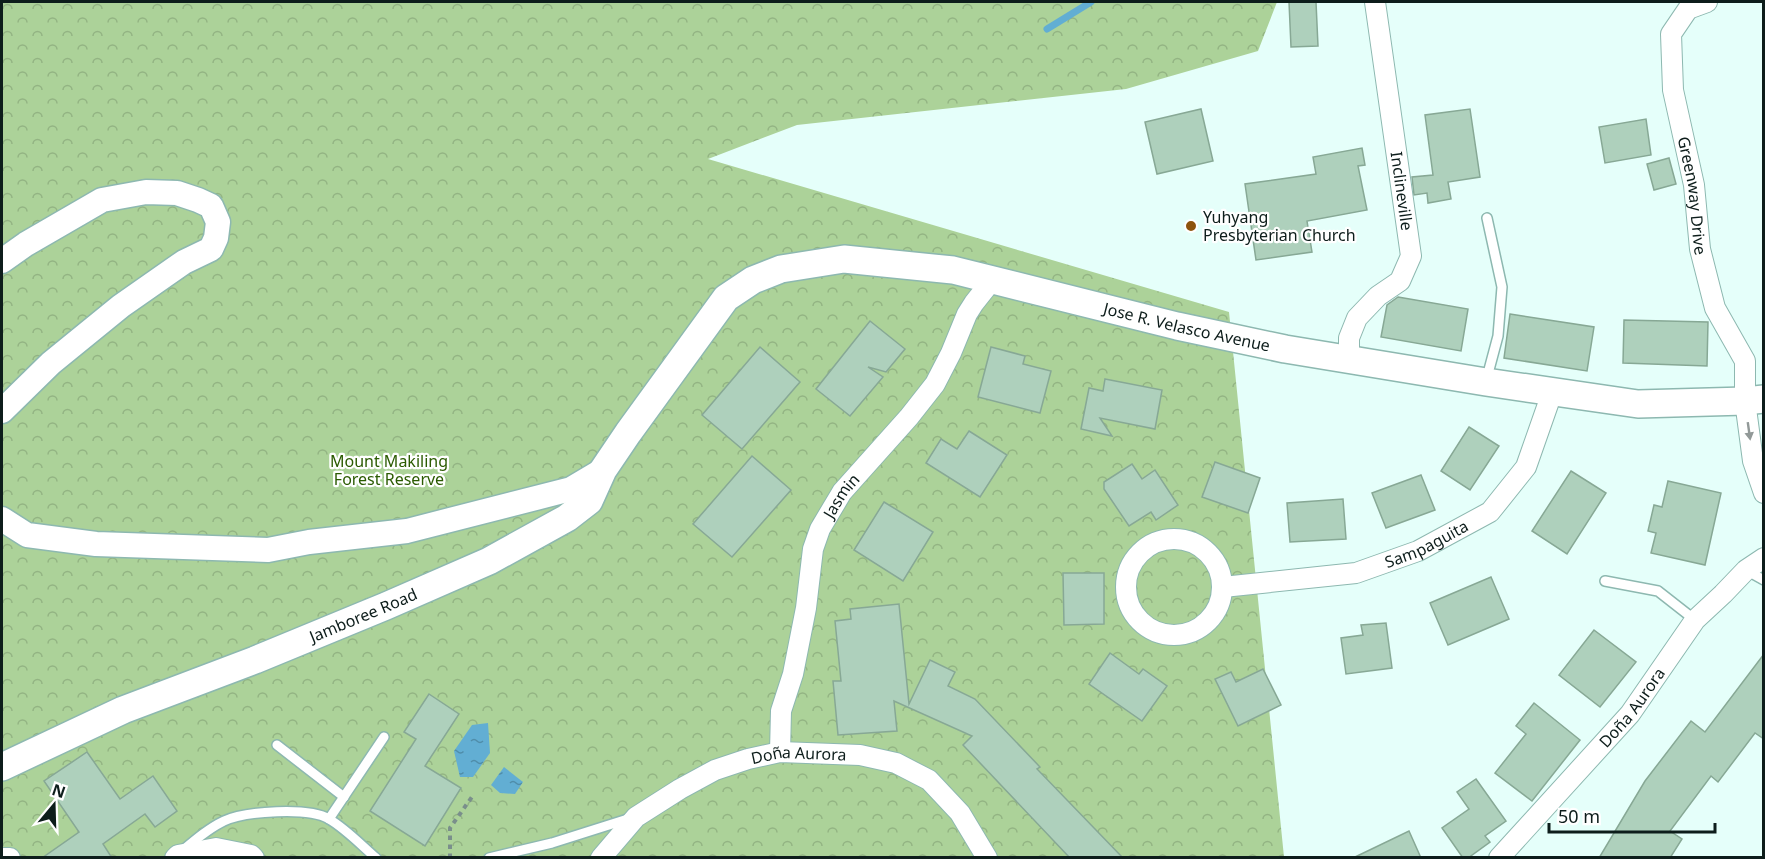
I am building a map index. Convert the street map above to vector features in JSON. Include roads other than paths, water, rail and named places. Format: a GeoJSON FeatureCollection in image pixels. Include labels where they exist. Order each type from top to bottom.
{"type":"FeatureCollection","features":[{"type":"Feature","properties":{"kind":"main road","name":"Jose R. Velasco Avenue"},"geometry":{"type":"LineString","coordinates":[[664,384],[726,298],[753,280],[781,269],[844,259],[953,270],[1177,326],[1285,349],[1486,382],[1638,404],[1754,400]]}},
{"type":"Feature","properties":{"kind":"main road","name":"Jamboree Road"},"geometry":{"type":"LineString","coordinates":[[2,767],[123,710],[277,651],[489,561],[567,518],[588,501],[603,470],[664,384]]}},
{"type":"Feature","properties":{"kind":"street","name":"Inclineville"},"geometry":{"type":"LineString","coordinates":[[1348,359],[1349,338],[1357,318],[1378,296],[1400,281],[1411,256],[1374,2]]}},
{"type":"Feature","properties":{"kind":"street","name":"Greenway Drive"},"geometry":{"type":"LineString","coordinates":[[1707,2],[1688,9],[1671,34],[1673,90],[1694,184],[1700,249],[1715,308],[1745,361],[1754,400]]}},
{"type":"Feature","properties":{"kind":"street"},"geometry":{"type":"LineString","coordinates":[[2,261],[26,244],[102,200],[146,192],[177,193],[198,200],[211,206],[218,222],[216,238],[211,249],[184,262],[121,306],[51,363],[2,411]]}},
{"type":"Feature","properties":{"kind":"street","name":"Jasmin"},"geometry":{"type":"LineString","coordinates":[[780,752],[781,711],[793,675],[806,608],[813,549],[820,529],[842,492],[935,384],[967,315],[993,279]]}},
{"type":"Feature","properties":{"kind":"street","name":"Sampaguita"},"geometry":{"type":"LineString","coordinates":[[1223,587],[1356,573],[1418,551],[1490,512],[1526,467],[1552,390]]}},
{"type":"Feature","properties":{"kind":"street"},"geometry":{"type":"LineString","coordinates":[[1754,400],[1753,461],[1764,494]]}},
{"type":"Feature","properties":{"kind":"street"},"geometry":{"type":"LineString","coordinates":[[2,519],[27,535],[96,544],[268,550],[309,542],[407,531],[571,489],[603,470]]}},
{"type":"Feature","properties":{"kind":"street"},"geometry":{"type":"LineString","coordinates":[[1180,539],[1194,543],[1205,550],[1215,561],[1221,573],[1223,587],[1221,601],[1211,618],[1196,630],[1183,635],[1156,632],[1144,624],[1135,615],[1126,590],[1127,576],[1137,557],[1153,544],[1180,539]]}},
{"type":"Feature","properties":{"kind":"street","name":"Doña Aurora"},"geometry":{"type":"LineString","coordinates":[[1499,858],[1630,714],[1695,620],[1746,570],[1764,558]]}},
{"type":"Feature","properties":{"kind":"street","name":"Doña Aurora"},"geometry":{"type":"LineString","coordinates":[[601,858],[636,817],[715,770],[780,752],[860,755],[896,763],[929,780],[960,813],[987,858]]}},
{"type":"Feature","properties":{"kind":"street"},"geometry":{"type":"LineString","coordinates":[[176,856],[216,848],[250,855],[254,858]]}},
{"type":"Feature","properties":{"kind":"street"},"geometry":{"type":"LineString","coordinates":[[4,858],[10,858]]}},
{"type":"Feature","properties":{"kind":"lane"},"geometry":{"type":"LineString","coordinates":[[1486,382],[1498,336],[1502,287],[1487,219]]}},
{"type":"Feature","properties":{"kind":"lane"},"geometry":{"type":"LineString","coordinates":[[1746,570],[1764,580]]}},
{"type":"Feature","properties":{"kind":"lane"},"geometry":{"type":"LineString","coordinates":[[1605,581],[1658,591],[1695,620]]}},
{"type":"Feature","properties":{"kind":"lane"},"geometry":{"type":"LineString","coordinates":[[329,819],[384,737]]}},
{"type":"Feature","properties":{"kind":"lane"},"geometry":{"type":"LineString","coordinates":[[277,745],[344,797]]}},
{"type":"Feature","properties":{"kind":"lane"},"geometry":{"type":"LineString","coordinates":[[176,856],[196,839],[225,820],[267,812],[310,812],[329,819],[376,858]]}},
{"type":"Feature","properties":{"kind":"lane"},"geometry":{"type":"LineString","coordinates":[[489,858],[552,843],[636,817]]}},
{"type":"Feature","properties":{"kind":"water"},"geometry":{"type":"Polygon","coordinates":[[[488,723],[490,753],[473,777],[460,777],[454,751],[472,725],[488,723]]]}},
{"type":"Feature","properties":{"kind":"water"},"geometry":{"type":"Polygon","coordinates":[[[504,767],[523,782],[515,794],[500,793],[491,785],[504,767]]]}},
{"type":"Feature","properties":{"kind":"waterway"},"geometry":{"type":"LineString","coordinates":[[1047,29],[1091,2]]}},
{"type":"Feature","properties":{"kind":"place","name":"Yuhyang Presbyterian Church"},"geometry":{"type":"Point","coordinates":[1191,226]}},
{"type":"Feature","properties":{"kind":"park label","name":"Mount Makiling Forest Reserve"},"geometry":{"type":"Point","coordinates":[389,470]}}]}
